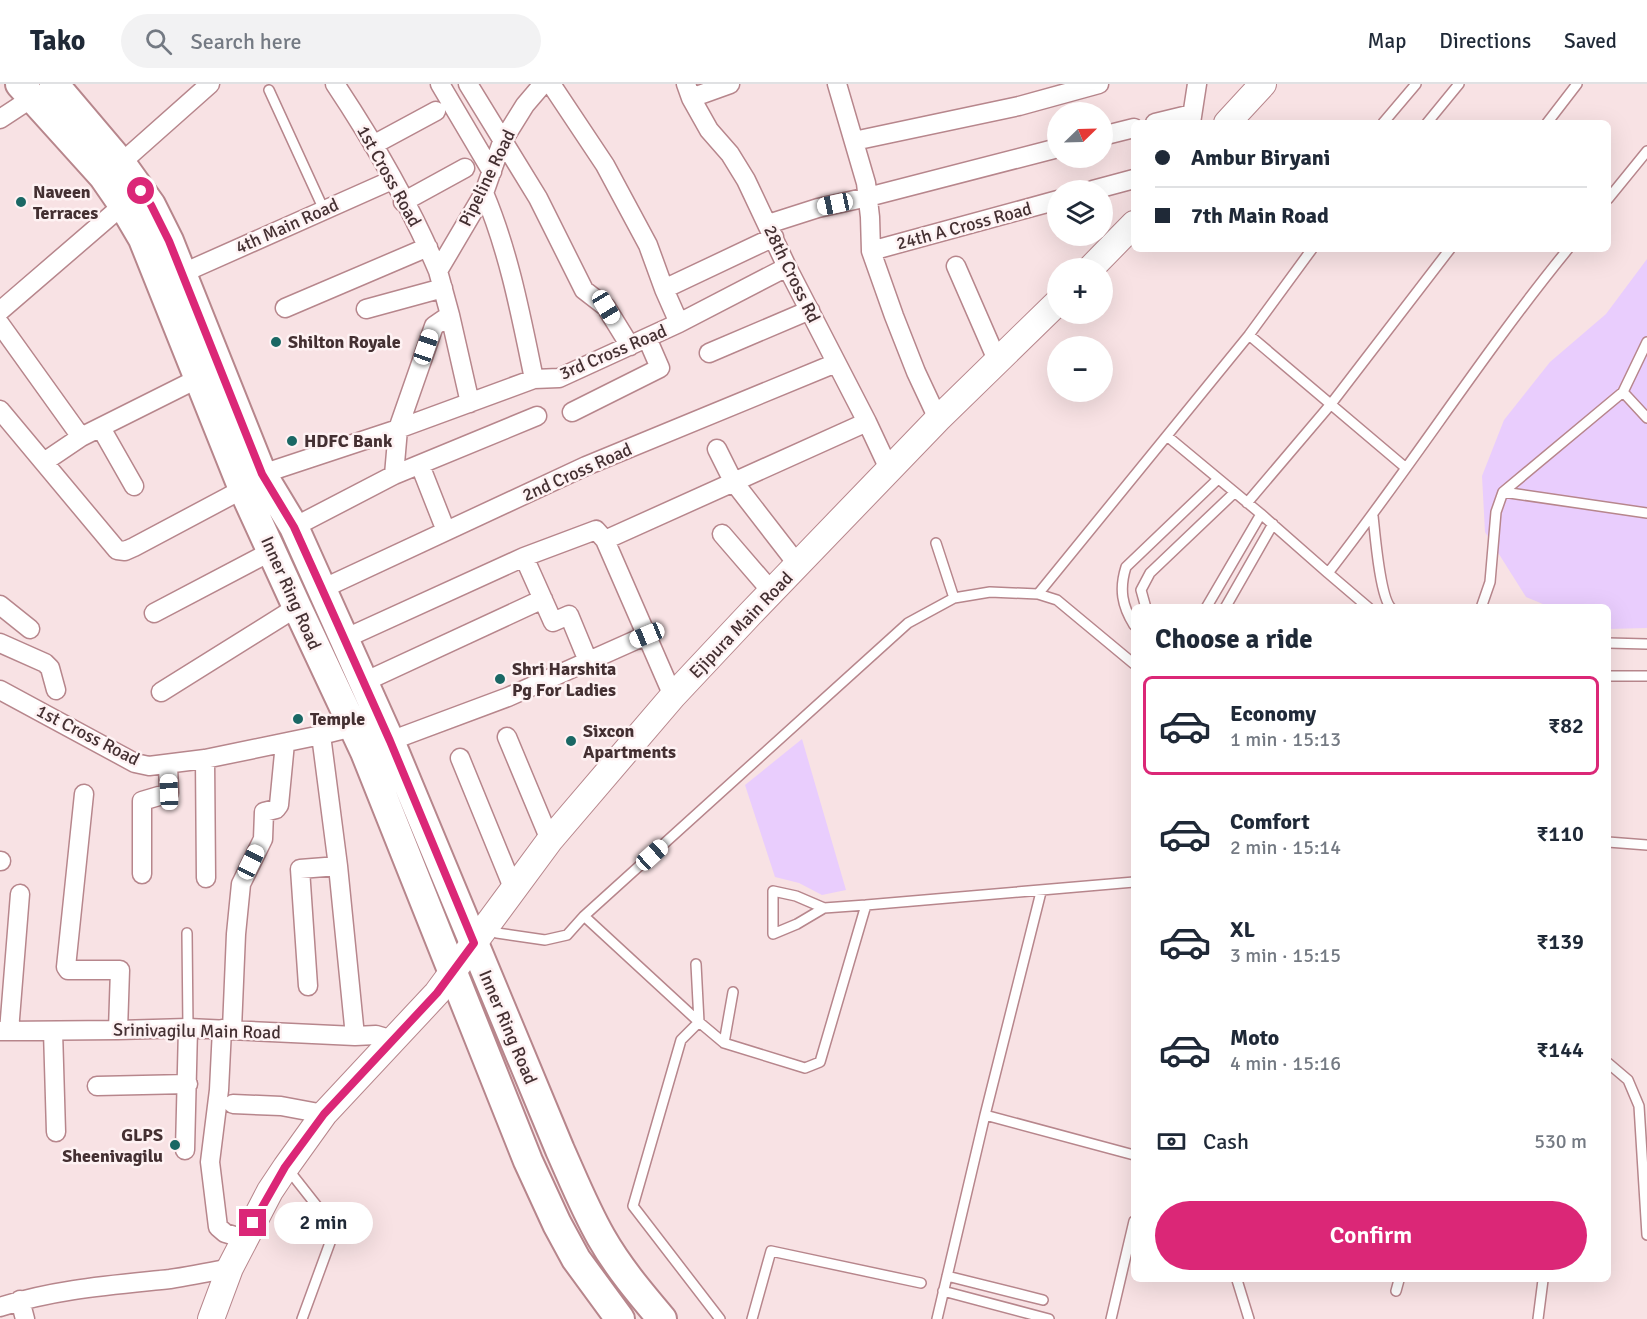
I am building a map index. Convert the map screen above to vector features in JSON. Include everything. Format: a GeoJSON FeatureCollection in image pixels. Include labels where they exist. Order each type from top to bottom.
{"type":"FeatureCollection","features":[{"type":"Feature","properties":{"kind":"main road","name":"Inner Ring Road"},"geometry":{"type":"LineString","coordinates":[[36,89],[121,163],[151,205],[183,273],[253,481],[272,551],[365,752],[528,1161],[576,1259],[620,1319]]}},
{"type":"Feature","properties":{"kind":"main road","name":"Inner Ring Road"},"geometry":{"type":"LineString","coordinates":[[36,89],[103,176],[143,238],[199,378],[253,481],[294,527],[480,934],[560,1150],[588,1212],[602,1239],[662,1319]]}},
{"type":"Feature","properties":{"kind":"street"},"geometry":{"type":"LineString","coordinates":[[121,163],[210,84]]}},
{"type":"Feature","properties":{"kind":"street"},"geometry":{"type":"LineString","coordinates":[[440,84],[492,172]]}},
{"type":"Feature","properties":{"kind":"street"},"geometry":{"type":"LineString","coordinates":[[468,84],[538,198],[584,290],[606,307],[630,346]]}},
{"type":"Feature","properties":{"kind":"street","name":"Pipeline Road"},"geometry":{"type":"LineString","coordinates":[[441,279],[484,193],[502,142],[525,105],[543,84]]}},
{"type":"Feature","properties":{"kind":"street"},"geometry":{"type":"LineString","coordinates":[[551,84],[605,165],[648,245],[679,323]]}},
{"type":"Feature","properties":{"kind":"street"},"geometry":{"type":"LineString","coordinates":[[688,91],[730,84]]}},
{"type":"Feature","properties":{"kind":"street"},"geometry":{"type":"LineString","coordinates":[[837,84],[863,167],[868,197],[871,251],[909,353],[938,419]]}},
{"type":"Feature","properties":{"kind":"street"},"geometry":{"type":"LineString","coordinates":[[854,141],[1018,106],[1099,84]]}},
{"type":"Feature","properties":{"kind":"street"},"geometry":{"type":"LineString","coordinates":[[1192,118],[1197,84]]}},
{"type":"Feature","properties":{"kind":"street"},"geometry":{"type":"LineString","coordinates":[[1230,120],[1263,84]]}},
{"type":"Feature","properties":{"kind":"street","name":"1st Cross Road"},"geometry":{"type":"LineString","coordinates":[[341,86],[428,248],[441,279]]}},
{"type":"Feature","properties":{"kind":"street"},"geometry":{"type":"LineString","coordinates":[[0,119],[36,89]]}},
{"type":"Feature","properties":{"kind":"street","name":"28th Cross Rd"},"geometry":{"type":"LineString","coordinates":[[688,91],[709,130],[730,154],[771,231],[889,469]]}},
{"type":"Feature","properties":{"kind":"street"},"geometry":{"type":"LineString","coordinates":[[372,145],[436,111]]}},
{"type":"Feature","properties":{"kind":"street"},"geometry":{"type":"LineString","coordinates":[[1113,133],[1131,129]]}},
{"type":"Feature","properties":{"kind":"street"},"geometry":{"type":"LineString","coordinates":[[664,290],[818,208],[1047,151]]}},
{"type":"Feature","properties":{"kind":"street"},"geometry":{"type":"LineString","coordinates":[[404,202],[465,168]]}},
{"type":"Feature","properties":{"kind":"street","name":"4th Main Road"},"geometry":{"type":"LineString","coordinates":[[183,273],[392,180]]}},
{"type":"Feature","properties":{"kind":"street"},"geometry":{"type":"LineString","coordinates":[[1113,185],[1131,180]]}},
{"type":"Feature","properties":{"kind":"street"},"geometry":{"type":"LineString","coordinates":[[484,193],[496,221],[511,273],[534,379]]}},
{"type":"Feature","properties":{"kind":"street","name":"24th A Cross Road"},"geometry":{"type":"LineString","coordinates":[[871,251],[1047,203]]}},
{"type":"Feature","properties":{"kind":"street"},"geometry":{"type":"LineString","coordinates":[[0,311],[123,205]]}},
{"type":"Feature","properties":{"kind":"street"},"geometry":{"type":"LineString","coordinates":[[1101,258],[1131,227]]}},
{"type":"Feature","properties":{"kind":"street"},"geometry":{"type":"LineString","coordinates":[[285,308],[428,248]]}},
{"type":"Feature","properties":{"kind":"street"},"geometry":{"type":"LineString","coordinates":[[956,266],[997,360]]}},
{"type":"Feature","properties":{"kind":"street","name":"3rd Cross Road"},"geometry":{"type":"LineString","coordinates":[[44,462],[113,548],[120,551],[134,547],[253,481],[534,379],[559,378],[679,323],[787,267]]}},
{"type":"Feature","properties":{"kind":"street"},"geometry":{"type":"LineString","coordinates":[[366,309],[441,279],[470,403]]}},
{"type":"Feature","properties":{"kind":"street"},"geometry":{"type":"LineString","coordinates":[[709,353],[810,310]]}},
{"type":"Feature","properties":{"kind":"street","name":"Ejipura Main Road"},"geometry":{"type":"LineString","coordinates":[[211,1319],[230,1268],[285,1167],[324,1114],[437,993],[550,840],[673,696],[889,469],[1047,312]]}},
{"type":"Feature","properties":{"kind":"street"},"geometry":{"type":"LineString","coordinates":[[394,475],[398,429],[434,326],[450,315]]}},
{"type":"Feature","properties":{"kind":"street"},"geometry":{"type":"LineString","coordinates":[[0,324],[81,437]]}},
{"type":"Feature","properties":{"kind":"street"},"geometry":{"type":"LineString","coordinates":[[572,412],[660,368],[647,338]]}},
{"type":"Feature","properties":{"kind":"street","name":"2nd Cross Road"},"geometry":{"type":"LineString","coordinates":[[322,589],[586,466],[836,363]]}},
{"type":"Feature","properties":{"kind":"street"},"geometry":{"type":"LineString","coordinates":[[0,410],[44,462],[81,437],[199,378]]}},
{"type":"Feature","properties":{"kind":"street"},"geometry":{"type":"LineString","coordinates":[[294,527],[394,475],[537,416]]}},
{"type":"Feature","properties":{"kind":"street"},"geometry":{"type":"LineString","coordinates":[[605,540],[867,422]]}},
{"type":"Feature","properties":{"kind":"street"},"geometry":{"type":"LineString","coordinates":[[101,428],[134,486]]}},
{"type":"Feature","properties":{"kind":"street"},"geometry":{"type":"LineString","coordinates":[[717,449],[733,481],[798,565]]}},
{"type":"Feature","properties":{"kind":"street"},"geometry":{"type":"LineString","coordinates":[[420,465],[446,531]]}},
{"type":"Feature","properties":{"kind":"street"},"geometry":{"type":"LineString","coordinates":[[345,639],[524,557],[596,530],[605,540],[673,696]]}},
{"type":"Feature","properties":{"kind":"street"},"geometry":{"type":"LineString","coordinates":[[722,534],[772,592]]}},
{"type":"Feature","properties":{"kind":"street"},"geometry":{"type":"LineString","coordinates":[[154,613],[272,551]]}},
{"type":"Feature","properties":{"kind":"street"},"geometry":{"type":"LineString","coordinates":[[524,557],[553,622],[569,615],[588,661]]}},
{"type":"Feature","properties":{"kind":"street"},"geometry":{"type":"LineString","coordinates":[[364,682],[543,599]]}},
{"type":"Feature","properties":{"kind":"street"},"geometry":{"type":"LineString","coordinates":[[0,605],[30,628]]}},
{"type":"Feature","properties":{"kind":"street"},"geometry":{"type":"LineString","coordinates":[[161,692],[297,607]]}},
{"type":"Feature","properties":{"kind":"street"},"geometry":{"type":"LineString","coordinates":[[390,741],[508,697],[647,635]]}},
{"type":"Feature","properties":{"kind":"street"},"geometry":{"type":"LineString","coordinates":[[0,643],[45,663],[50,668],[56,690]]}},
{"type":"Feature","properties":{"kind":"street","name":"1st Cross Road"},"geometry":{"type":"LineString","coordinates":[[0,690],[135,763],[149,766],[205,759],[353,727]]}},
{"type":"Feature","properties":{"kind":"street"},"geometry":{"type":"LineString","coordinates":[[321,735],[338,866],[355,1036]]}},
{"type":"Feature","properties":{"kind":"street"},"geometry":{"type":"LineString","coordinates":[[507,737],[550,840]]}},
{"type":"Feature","properties":{"kind":"street"},"geometry":{"type":"LineString","coordinates":[[245,1239],[225,1233],[218,1227],[210,1162],[227,1029],[241,884],[263,839],[264,812],[276,809],[279,805],[285,743]]}},
{"type":"Feature","properties":{"kind":"street"},"geometry":{"type":"LineString","coordinates":[[460,758],[514,890]]}},
{"type":"Feature","properties":{"kind":"street"},"geometry":{"type":"LineString","coordinates":[[205,759],[206,878]]}},
{"type":"Feature","properties":{"kind":"street"},"geometry":{"type":"LineString","coordinates":[[142,874],[142,801],[169,792],[168,764]]}},
{"type":"Feature","properties":{"kind":"street"},"geometry":{"type":"LineString","coordinates":[[84,794],[66,967],[68,970],[120,970],[118,1030]]}},
{"type":"Feature","properties":{"kind":"street"},"geometry":{"type":"LineString","coordinates":[[308,986],[300,869],[338,866]]}},
{"type":"Feature","properties":{"kind":"street"},"geometry":{"type":"LineString","coordinates":[[4,1031],[20,894]]}},
{"type":"Feature","properties":{"kind":"street"},"geometry":{"type":"LineString","coordinates":[[184,1150],[188,1084],[188,1028]]}},
{"type":"Feature","properties":{"kind":"street","name":"Srinivagilu Main Road"},"geometry":{"type":"LineString","coordinates":[[4,1031],[188,1028],[376,1035],[393,1040]]}},
{"type":"Feature","properties":{"kind":"street"},"geometry":{"type":"LineString","coordinates":[[53,1031],[56,1132]]}},
{"type":"Feature","properties":{"kind":"street"},"geometry":{"type":"LineString","coordinates":[[97,1086],[188,1084]]}},
{"type":"Feature","properties":{"kind":"street"},"geometry":{"type":"LineString","coordinates":[[233,1104],[281,1106],[324,1114]]}},
{"type":"Feature","properties":{"kind":"street"},"geometry":{"type":"LineString","coordinates":[[0,1307],[20,1300],[75,1290],[173,1278],[230,1268]]}},
{"type":"Feature","properties":{"kind":"street"},"geometry":{"type":"LineString","coordinates":[[20,1300],[26,1319]]}},
{"type":"Feature","properties":{"kind":"lane"},"geometry":{"type":"LineString","coordinates":[[1386,120],[1416,84]]}},
{"type":"Feature","properties":{"kind":"lane"},"geometry":{"type":"LineString","coordinates":[[1429,120],[1459,84]]}},
{"type":"Feature","properties":{"kind":"lane"},"geometry":{"type":"LineString","coordinates":[[1549,120],[1577,84]]}},
{"type":"Feature","properties":{"kind":"lane"},"geometry":{"type":"LineString","coordinates":[[269,90],[324,210]]}},
{"type":"Feature","properties":{"kind":"lane"},"geometry":{"type":"LineString","coordinates":[[1611,195],[1647,151]]}},
{"type":"Feature","properties":{"kind":"lane"},"geometry":{"type":"LineString","coordinates":[[1038,594],[1249,335],[1310,252]]}},
{"type":"Feature","properties":{"kind":"lane"},"geometry":{"type":"LineString","coordinates":[[1247,503],[1331,404],[1448,252]]}},
{"type":"Feature","properties":{"kind":"lane"},"geometry":{"type":"LineString","coordinates":[[1328,573],[1373,516],[1528,297],[1566,252]]}},
{"type":"Feature","properties":{"kind":"lane"},"geometry":{"type":"LineString","coordinates":[[1249,335],[1406,468]]}},
{"type":"Feature","properties":{"kind":"lane"},"geometry":{"type":"LineString","coordinates":[[1482,604],[1490,582],[1496,512],[1503,492],[1623,392],[1647,342]]}},
{"type":"Feature","properties":{"kind":"lane"},"geometry":{"type":"LineString","coordinates":[[1623,392],[1647,418]]}},
{"type":"Feature","properties":{"kind":"lane"},"geometry":{"type":"LineString","coordinates":[[1167,436],[1364,604]]}},
{"type":"Feature","properties":{"kind":"lane"},"geometry":{"type":"LineString","coordinates":[[1131,619],[1121,595],[1126,567],[1218,479]]}},
{"type":"Feature","properties":{"kind":"lane"},"geometry":{"type":"LineString","coordinates":[[1503,492],[1647,513]]}},
{"type":"Feature","properties":{"kind":"lane"},"geometry":{"type":"LineString","coordinates":[[1145,604],[1142,590],[1150,573],[1234,493]]}},
{"type":"Feature","properties":{"kind":"lane"},"geometry":{"type":"LineString","coordinates":[[1208,604],[1261,514]]}},
{"type":"Feature","properties":{"kind":"lane"},"geometry":{"type":"LineString","coordinates":[[1373,516],[1381,578],[1387,604]]}},
{"type":"Feature","properties":{"kind":"lane"},"geometry":{"type":"LineString","coordinates":[[1227,604],[1273,524]]}},
{"type":"Feature","properties":{"kind":"lane"},"geometry":{"type":"LineString","coordinates":[[936,543],[954,598]]}},
{"type":"Feature","properties":{"kind":"lane"},"geometry":{"type":"LineString","coordinates":[[480,934],[497,933],[545,939],[567,935],[584,916],[908,623],[954,598],[990,592],[1038,594],[1057,600],[1131,662]]}},
{"type":"Feature","properties":{"kind":"lane"},"geometry":{"type":"LineString","coordinates":[[1611,643],[1647,644]]}},
{"type":"Feature","properties":{"kind":"lane"},"geometry":{"type":"LineString","coordinates":[[1611,676],[1647,676]]}},
{"type":"Feature","properties":{"kind":"lane"},"geometry":{"type":"LineString","coordinates":[[1611,842],[1647,845]]}},
{"type":"Feature","properties":{"kind":"lane"},"geometry":{"type":"LineString","coordinates":[[824,908],[796,896],[773,891],[773,934],[797,924],[824,908],[1041,892],[1131,882]]}},
{"type":"Feature","properties":{"kind":"lane"},"geometry":{"type":"LineString","coordinates":[[936,1319],[1041,892]]}},
{"type":"Feature","properties":{"kind":"lane"},"geometry":{"type":"LineString","coordinates":[[584,916],[724,1043],[805,1068],[820,1062],[866,905]]}},
{"type":"Feature","properties":{"kind":"lane"},"geometry":{"type":"LineString","coordinates":[[187,933],[188,1028]]}},
{"type":"Feature","properties":{"kind":"lane"},"geometry":{"type":"LineString","coordinates":[[696,964],[699,1022],[681,1040],[633,1206],[720,1319]]}},
{"type":"Feature","properties":{"kind":"lane"},"geometry":{"type":"LineString","coordinates":[[724,1043],[733,992]]}},
{"type":"Feature","properties":{"kind":"lane"},"geometry":{"type":"LineString","coordinates":[[1611,1066],[1628,1080],[1643,1104],[1647,1234]]}},
{"type":"Feature","properties":{"kind":"lane"},"geometry":{"type":"LineString","coordinates":[[985,1115],[1131,1154]]}},
{"type":"Feature","properties":{"kind":"lane"},"geometry":{"type":"LineString","coordinates":[[285,1167],[335,1229],[302,1319]]}},
{"type":"Feature","properties":{"kind":"lane"},"geometry":{"type":"LineString","coordinates":[[752,1319],[771,1251],[921,1283]]}},
{"type":"Feature","properties":{"kind":"lane"},"geometry":{"type":"LineString","coordinates":[[1111,1319],[1130,1258]]}},
{"type":"Feature","properties":{"kind":"lane"},"geometry":{"type":"LineString","coordinates":[[946,1276],[1043,1300]]}},
{"type":"Feature","properties":{"kind":"lane"},"geometry":{"type":"LineString","coordinates":[[1238,1282],[1249,1319]]}},
{"type":"Feature","properties":{"kind":"lane"},"geometry":{"type":"LineString","coordinates":[[1396,1292],[1398,1282]]}},
{"type":"Feature","properties":{"kind":"lane"},"geometry":{"type":"LineString","coordinates":[[1538,1319],[1543,1282]]}},
{"type":"Feature","properties":{"kind":"lane"},"geometry":{"type":"LineString","coordinates":[[943,1291],[1049,1319]]}},
{"type":"Feature","properties":{"kind":"shaded area"},"geometry":{"type":"Polygon","coordinates":[[[1647,259],[1647,628],[1611,629],[1611,604],[1543,604],[1526,597],[1485,532],[1482,476],[1504,420],[1550,362],[1606,314],[1647,259]]]}},
{"type":"Feature","properties":{"kind":"shaded area"},"geometry":{"type":"Polygon","coordinates":[[[802,739],[846,890],[822,895],[799,883],[775,877],[745,785],[802,739]]]}},
{"type":"Feature","properties":{"kind":"place","name":"Naveen Terraces"},"geometry":{"type":"Point","coordinates":[21,202]}},
{"type":"Feature","properties":{"kind":"place","name":"Shilton Royale"},"geometry":{"type":"Point","coordinates":[276,342]}},
{"type":"Feature","properties":{"kind":"place","name":"HDFC Bank"},"geometry":{"type":"Point","coordinates":[292,441]}},
{"type":"Feature","properties":{"kind":"place","name":"Shri Harshita Pg For Ladies"},"geometry":{"type":"Point","coordinates":[500,679]}},
{"type":"Feature","properties":{"kind":"place","name":"Temple"},"geometry":{"type":"Point","coordinates":[298,719]}},
{"type":"Feature","properties":{"kind":"place","name":"Sixcon Apartments"},"geometry":{"type":"Point","coordinates":[571,741]}},
{"type":"Feature","properties":{"kind":"place","name":"GLPS Sheenivagilu"},"geometry":{"type":"Point","coordinates":[175,1145]}},
{"type":"Feature","properties":{"kind":"route"},"geometry":{"type":"LineString","coordinates":[[141,191],[151,205],[169,241],[262,474],[294,527],[414,796],[474,943],[437,993],[324,1114],[285,1167],[253,1223]]}}]}
